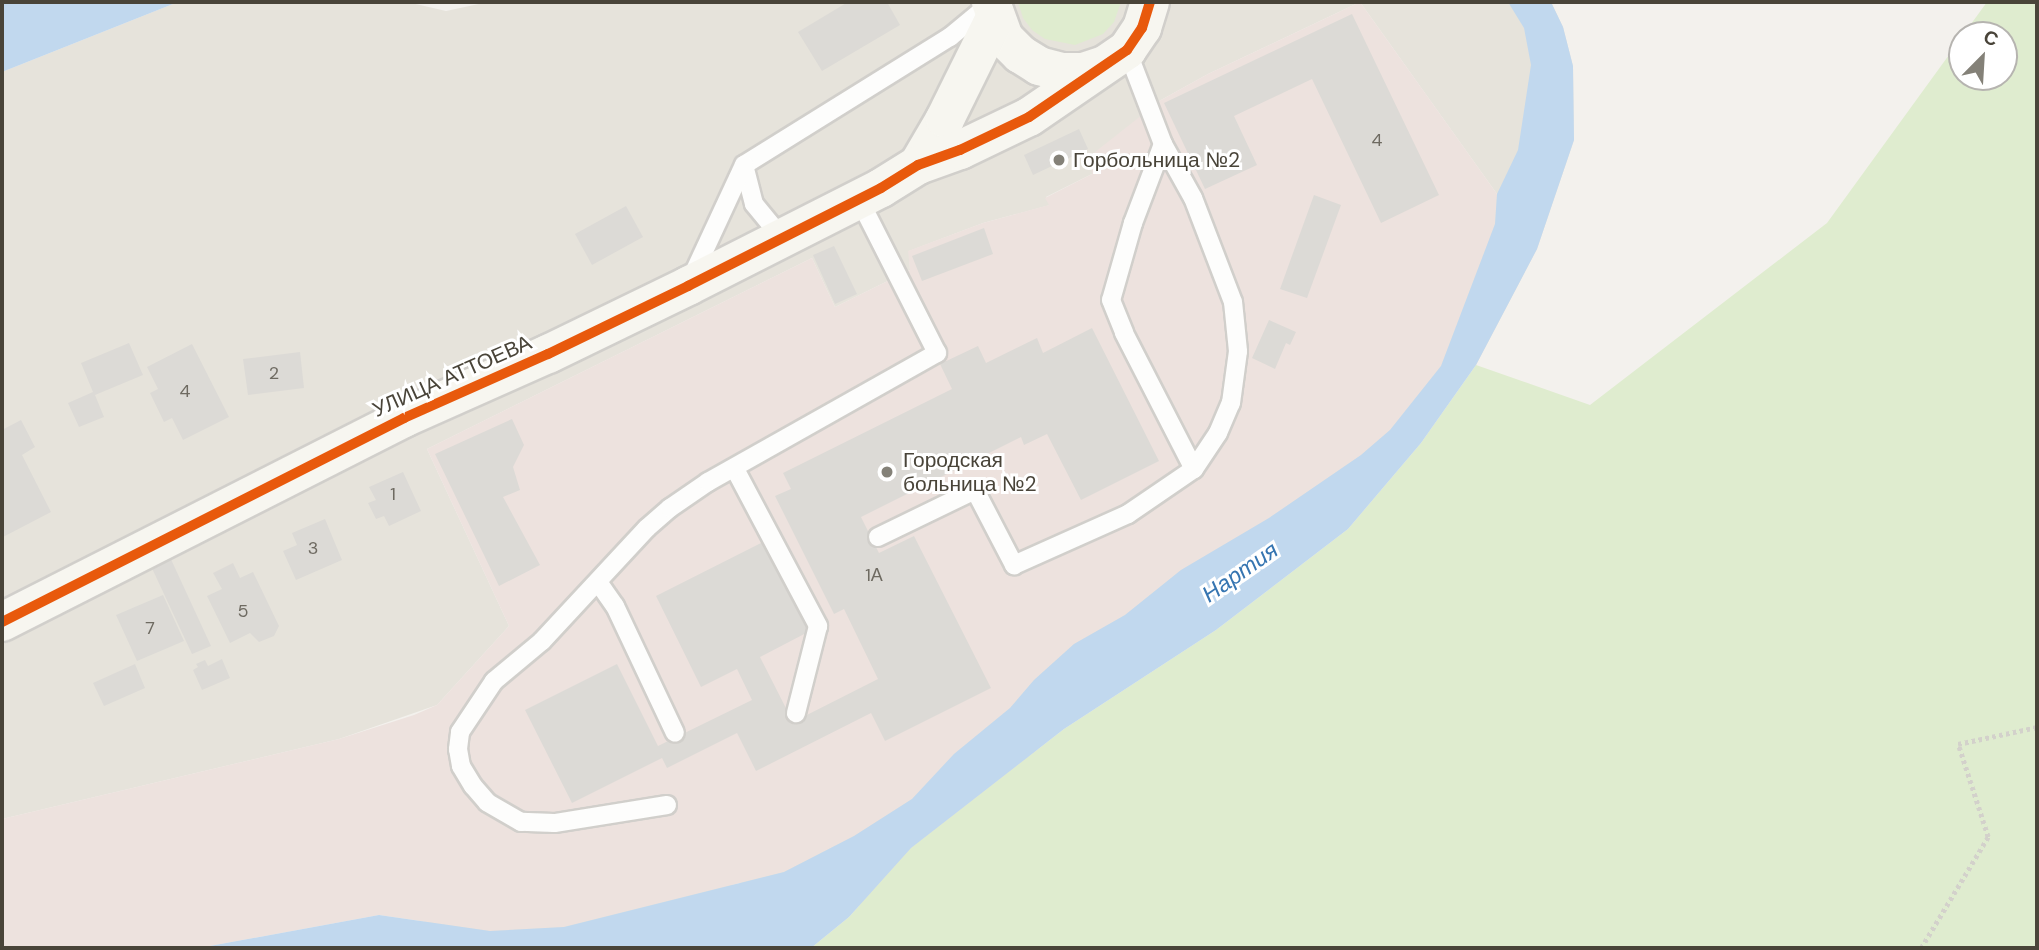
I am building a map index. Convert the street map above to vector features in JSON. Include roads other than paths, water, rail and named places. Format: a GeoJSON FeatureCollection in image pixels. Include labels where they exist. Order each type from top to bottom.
{"type":"FeatureCollection","features":[{"type":"Feature","properties":{"kind":"street"},"geometry":{"type":"LineString","coordinates":[[992,7],[1004,38],[1020,54],[1039,66],[1060,72],[1083,72],[1116,58],[1142,28],[1150,2]]}},
{"type":"Feature","properties":{"kind":"street"},"geometry":{"type":"LineString","coordinates":[[918,165],[955,100],[992,7]]}},
{"type":"Feature","properties":{"kind":"street","name":"УЛИЦА АТТОЕВА"},"geometry":{"type":"LineString","coordinates":[[2,622],[404,418],[548,354],[688,286],[859,199],[918,165],[960,150],[1029,117],[1116,58]]}},
{"type":"Feature","properties":{"kind":"lane"},"geometry":{"type":"LineString","coordinates":[[688,286],[744,165],[950,37],[992,7]]}},
{"type":"Feature","properties":{"kind":"lane"},"geometry":{"type":"LineString","coordinates":[[878,537],[975,490],[1014,565],[1128,514],[1194,469],[1218,433],[1231,403],[1238,351],[1233,302],[1193,198],[1116,58]]}},
{"type":"Feature","properties":{"kind":"lane"},"geometry":{"type":"LineString","coordinates":[[1163,144],[1133,223],[1111,300],[1124,333],[1194,469]]}},
{"type":"Feature","properties":{"kind":"lane"},"geometry":{"type":"LineString","coordinates":[[744,165],[754,204],[782,238]]}},
{"type":"Feature","properties":{"kind":"lane"},"geometry":{"type":"LineString","coordinates":[[667,805],[554,823],[521,822],[487,802],[461,766],[458,749],[460,732],[494,681],[542,641],[646,528],[670,508],[708,482],[937,353],[859,199]]}},
{"type":"Feature","properties":{"kind":"lane"},"geometry":{"type":"LineString","coordinates":[[735,469],[818,626],[796,713]]}},
{"type":"Feature","properties":{"kind":"lane"},"geometry":{"type":"LineString","coordinates":[[598,582],[615,606],[675,733]]}},
{"type":"Feature","properties":{"kind":"water"},"geometry":{"type":"Polygon","coordinates":[[[2,2],[178,2],[2,72],[2,2]]]}},
{"type":"Feature","properties":{"kind":"water","name":"Нартия"},"geometry":{"type":"Polygon","coordinates":[[[1508,2],[1551,2],[1563,27],[1573,66],[1574,140],[1537,249],[1476,365],[1421,443],[1348,529],[1216,630],[1064,729],[911,848],[849,917],[811,948],[199,948],[379,915],[490,931],[564,927],[784,872],[854,836],[912,799],[954,754],[1010,708],[1034,680],[1074,644],[1125,615],[1181,570],[1269,518],[1361,455],[1390,430],[1441,366],[1495,224],[1497,194],[1518,150],[1531,65],[1524,28],[1508,2]]]}},
{"type":"Feature","properties":{"kind":"place","name":"Горбольница №2"},"geometry":{"type":"Point","coordinates":[1059,160]}},
{"type":"Feature","properties":{"kind":"place","name":"Городская больница №2"},"geometry":{"type":"Point","coordinates":[887,472]}}]}
